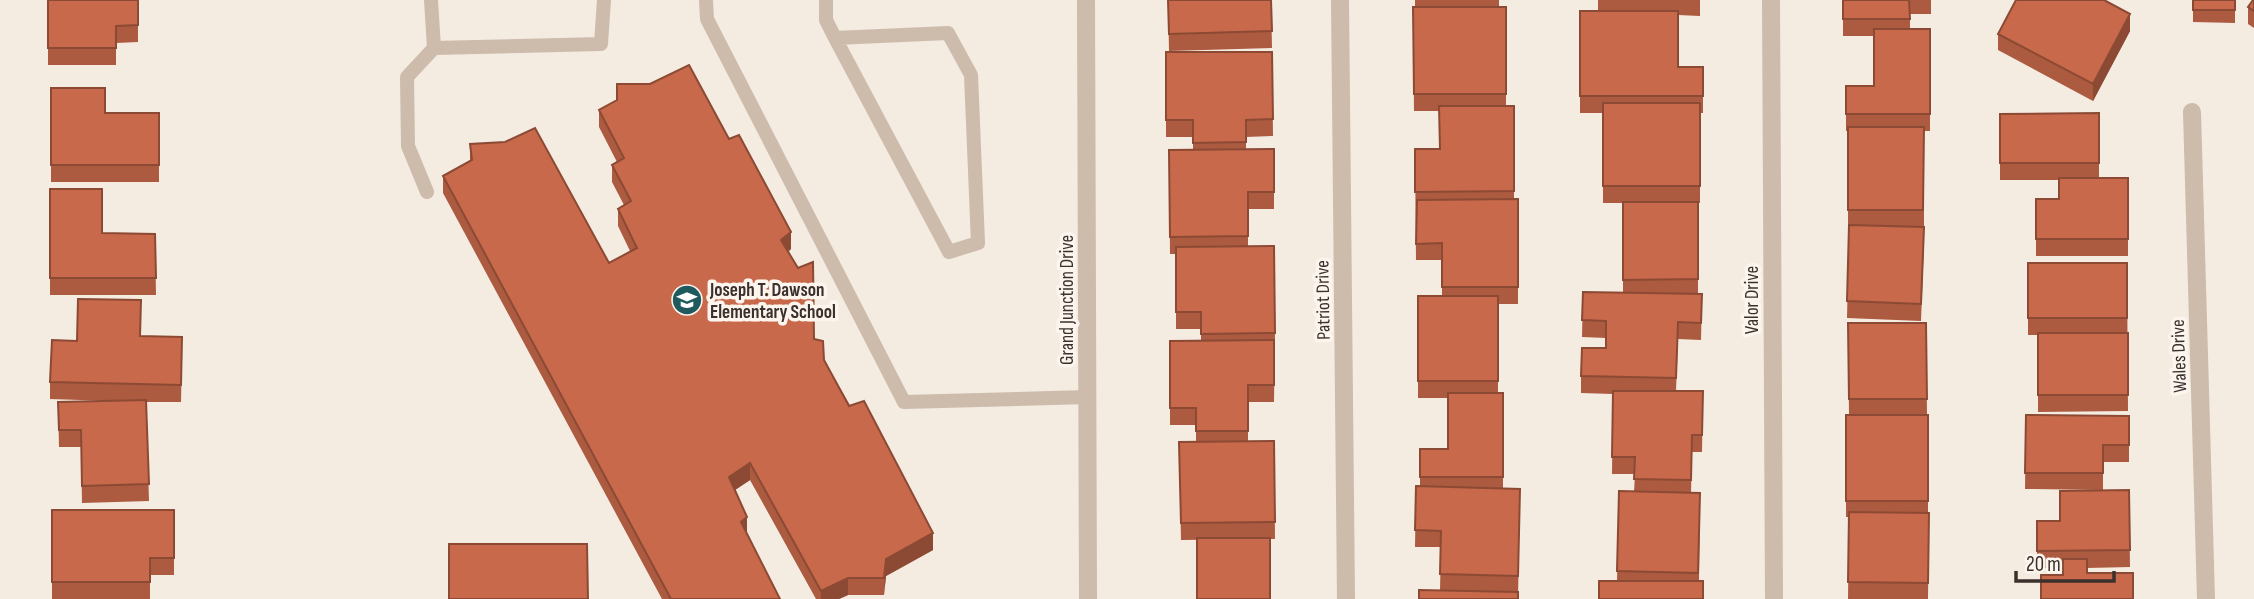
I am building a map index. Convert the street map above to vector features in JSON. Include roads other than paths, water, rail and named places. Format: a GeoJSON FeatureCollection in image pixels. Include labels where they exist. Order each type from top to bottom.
{"type":"FeatureCollection","features":[{"type":"Feature","properties":{"kind":"street","name":"Grand Junction Drive"},"geometry":{"type":"LineString","coordinates":[[1086,0],[1088,599]]}},
{"type":"Feature","properties":{"kind":"street","name":"Patriot Drive"},"geometry":{"type":"LineString","coordinates":[[1340,0],[1346,599]]}},
{"type":"Feature","properties":{"kind":"street","name":"Valor Drive"},"geometry":{"type":"LineString","coordinates":[[1771,0],[1774,599]]}},
{"type":"Feature","properties":{"kind":"street","name":"Wales Drive"},"geometry":{"type":"LineString","coordinates":[[2192,112],[2206,599]]}},
{"type":"Feature","properties":{"kind":"lane"},"geometry":{"type":"LineString","coordinates":[[431,0],[434,48]]}},
{"type":"Feature","properties":{"kind":"lane"},"geometry":{"type":"LineString","coordinates":[[427,192],[408,146],[407,77],[434,48],[601,44],[604,0]]}},
{"type":"Feature","properties":{"kind":"lane"},"geometry":{"type":"LineString","coordinates":[[706,0],[707,19],[904,402],[1088,397]]}},
{"type":"Feature","properties":{"kind":"lane"},"geometry":{"type":"LineString","coordinates":[[826,0],[826,20],[835,38],[949,252],[978,243],[971,75],[948,33],[835,38]]}},
{"type":"Feature","properties":{"kind":"place","name":"Joseph T. Dawson Elementary School"},"geometry":{"type":"Point","coordinates":[687,300]}}]}
